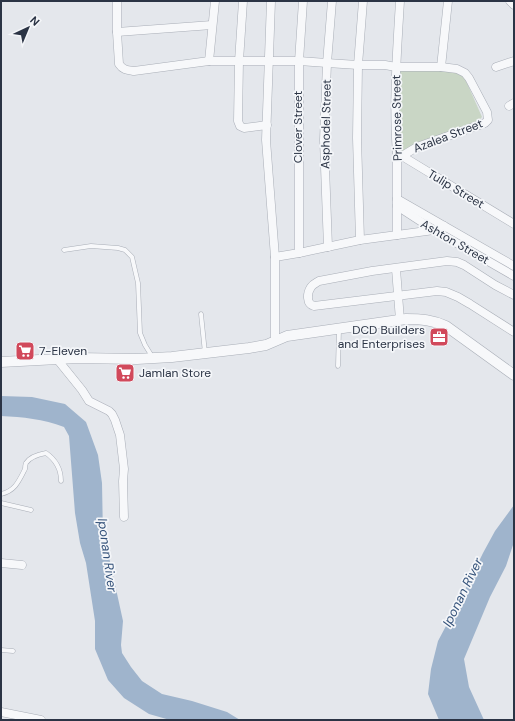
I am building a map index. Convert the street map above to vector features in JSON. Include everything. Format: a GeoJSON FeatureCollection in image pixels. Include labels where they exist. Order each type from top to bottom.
{"type":"FeatureCollection","features":[{"type":"Feature","properties":{"kind":"street"},"geometry":{"type":"LineString","coordinates":[[117,1],[119,64],[122,68],[127,70],[209,61],[269,60],[327,64],[385,65],[396,67],[441,67],[448,1]]}},
{"type":"Feature","properties":{"kind":"street"},"geometry":{"type":"LineString","coordinates":[[209,61],[215,1]]}},
{"type":"Feature","properties":{"kind":"street"},"geometry":{"type":"LineString","coordinates":[[243,1],[239,61],[238,121],[240,126],[244,128],[266,125]]}},
{"type":"Feature","properties":{"kind":"street"},"geometry":{"type":"LineString","coordinates":[[272,1],[266,140],[275,257],[274,341]]}},
{"type":"Feature","properties":{"kind":"street","name":"Clover Street"},"geometry":{"type":"LineString","coordinates":[[299,253],[298,61],[303,1]]}},
{"type":"Feature","properties":{"kind":"street","name":"Asphodel Street"},"geometry":{"type":"LineString","coordinates":[[328,247],[324,140],[327,64],[332,1]]}},
{"type":"Feature","properties":{"kind":"street"},"geometry":{"type":"LineString","coordinates":[[360,240],[357,138],[358,65],[363,1]]}},
{"type":"Feature","properties":{"kind":"street","name":"Primrose Street"},"geometry":{"type":"LineString","coordinates":[[396,236],[400,155],[396,142],[396,67],[400,1]]}},
{"type":"Feature","properties":{"kind":"street"},"geometry":{"type":"LineString","coordinates":[[510,1],[514,5]]}},
{"type":"Feature","properties":{"kind":"street"},"geometry":{"type":"LineString","coordinates":[[117,32],[212,25]]}},
{"type":"Feature","properties":{"kind":"street"},"geometry":{"type":"LineString","coordinates":[[496,67],[514,61]]}},
{"type":"Feature","properties":{"kind":"street","name":"Azalea Street"},"geometry":{"type":"LineString","coordinates":[[400,155],[417,147],[485,123],[488,120],[487,112],[465,73],[457,69],[441,67]]}},
{"type":"Feature","properties":{"kind":"street","name":"Tulip Street"},"geometry":{"type":"LineString","coordinates":[[400,155],[514,224]]}},
{"type":"Feature","properties":{"kind":"street","name":"Ashton Street"},"geometry":{"type":"LineString","coordinates":[[397,202],[444,226],[514,266]]}},
{"type":"Feature","properties":{"kind":"street","name":"Ashton Street"},"geometry":{"type":"LineString","coordinates":[[397,202],[434,230],[514,276]]}},
{"type":"Feature","properties":{"kind":"street"},"geometry":{"type":"LineString","coordinates":[[275,257],[360,240],[434,230],[444,226]]}},
{"type":"Feature","properties":{"kind":"street"},"geometry":{"type":"LineString","coordinates":[[514,295],[457,262],[447,261],[372,271],[319,281],[313,284],[310,288],[308,296],[309,303],[311,306],[314,306],[438,291],[446,292],[470,304],[514,332]]}},
{"type":"Feature","properties":{"kind":"street"},"geometry":{"type":"LineString","coordinates":[[396,268],[400,320]]}},
{"type":"Feature","properties":{"kind":"street"},"geometry":{"type":"LineString","coordinates":[[1,362],[77,358],[137,359],[205,354],[249,348],[266,344],[287,336],[406,319],[422,319],[446,326],[514,375]]}},
{"type":"Feature","properties":{"kind":"street"},"geometry":{"type":"LineString","coordinates":[[57,359],[89,401],[109,410],[115,420],[120,434],[124,469],[124,516]]}},
{"type":"Feature","properties":{"kind":"street"},"geometry":{"type":"LineString","coordinates":[[1,563],[22,565]]}},
{"type":"Feature","properties":{"kind":"street"},"geometry":{"type":"LineString","coordinates":[[1,712],[41,720]]}},
{"type":"Feature","properties":{"kind":"lane"},"geometry":{"type":"LineString","coordinates":[[64,250],[91,246],[118,248],[125,250],[132,257],[138,283],[140,333],[145,345],[154,358]]}},
{"type":"Feature","properties":{"kind":"lane"},"geometry":{"type":"LineString","coordinates":[[201,314],[205,354]]}},
{"type":"Feature","properties":{"kind":"lane"},"geometry":{"type":"LineString","coordinates":[[338,366],[339,329]]}},
{"type":"Feature","properties":{"kind":"lane"},"geometry":{"type":"LineString","coordinates":[[1,494],[12,490],[17,484],[26,463],[39,454],[46,453],[58,464],[61,474],[61,481]]}},
{"type":"Feature","properties":{"kind":"lane"},"geometry":{"type":"LineString","coordinates":[[1,503],[31,510]]}},
{"type":"Feature","properties":{"kind":"lane"},"geometry":{"type":"LineString","coordinates":[[1,650],[13,651]]}},
{"type":"Feature","properties":{"kind":"green space"},"geometry":{"type":"Polygon","coordinates":[[[449,68],[463,74],[482,117],[479,120],[417,145],[403,153],[399,151],[398,69],[449,68]]]}},
{"type":"Feature","properties":{"kind":"water","name":"Iponan River"},"geometry":{"type":"Polygon","coordinates":[[[1,396],[32,397],[65,404],[86,422],[98,455],[102,483],[103,537],[109,557],[123,621],[121,645],[122,653],[131,667],[142,681],[162,694],[192,701],[227,712],[240,720],[170,720],[149,714],[124,698],[108,680],[95,649],[95,621],[86,563],[80,543],[75,513],[69,436],[64,427],[56,424],[33,419],[1,416],[1,396]]]}},
{"type":"Feature","properties":{"kind":"water"},"geometry":{"type":"Polygon","coordinates":[[[514,505],[514,542],[506,566],[490,597],[464,659],[469,687],[484,720],[439,720],[428,694],[431,669],[438,641],[495,531],[514,505]]]}},
{"type":"Feature","properties":{"kind":"place","name":"DCD Builders and Enterprises"},"geometry":{"type":"Point","coordinates":[439,337]}},
{"type":"Feature","properties":{"kind":"place","name":"7-Eleven"},"geometry":{"type":"Point","coordinates":[25,351]}},
{"type":"Feature","properties":{"kind":"place","name":"Jamlan Store"},"geometry":{"type":"Point","coordinates":[125,373]}}]}
